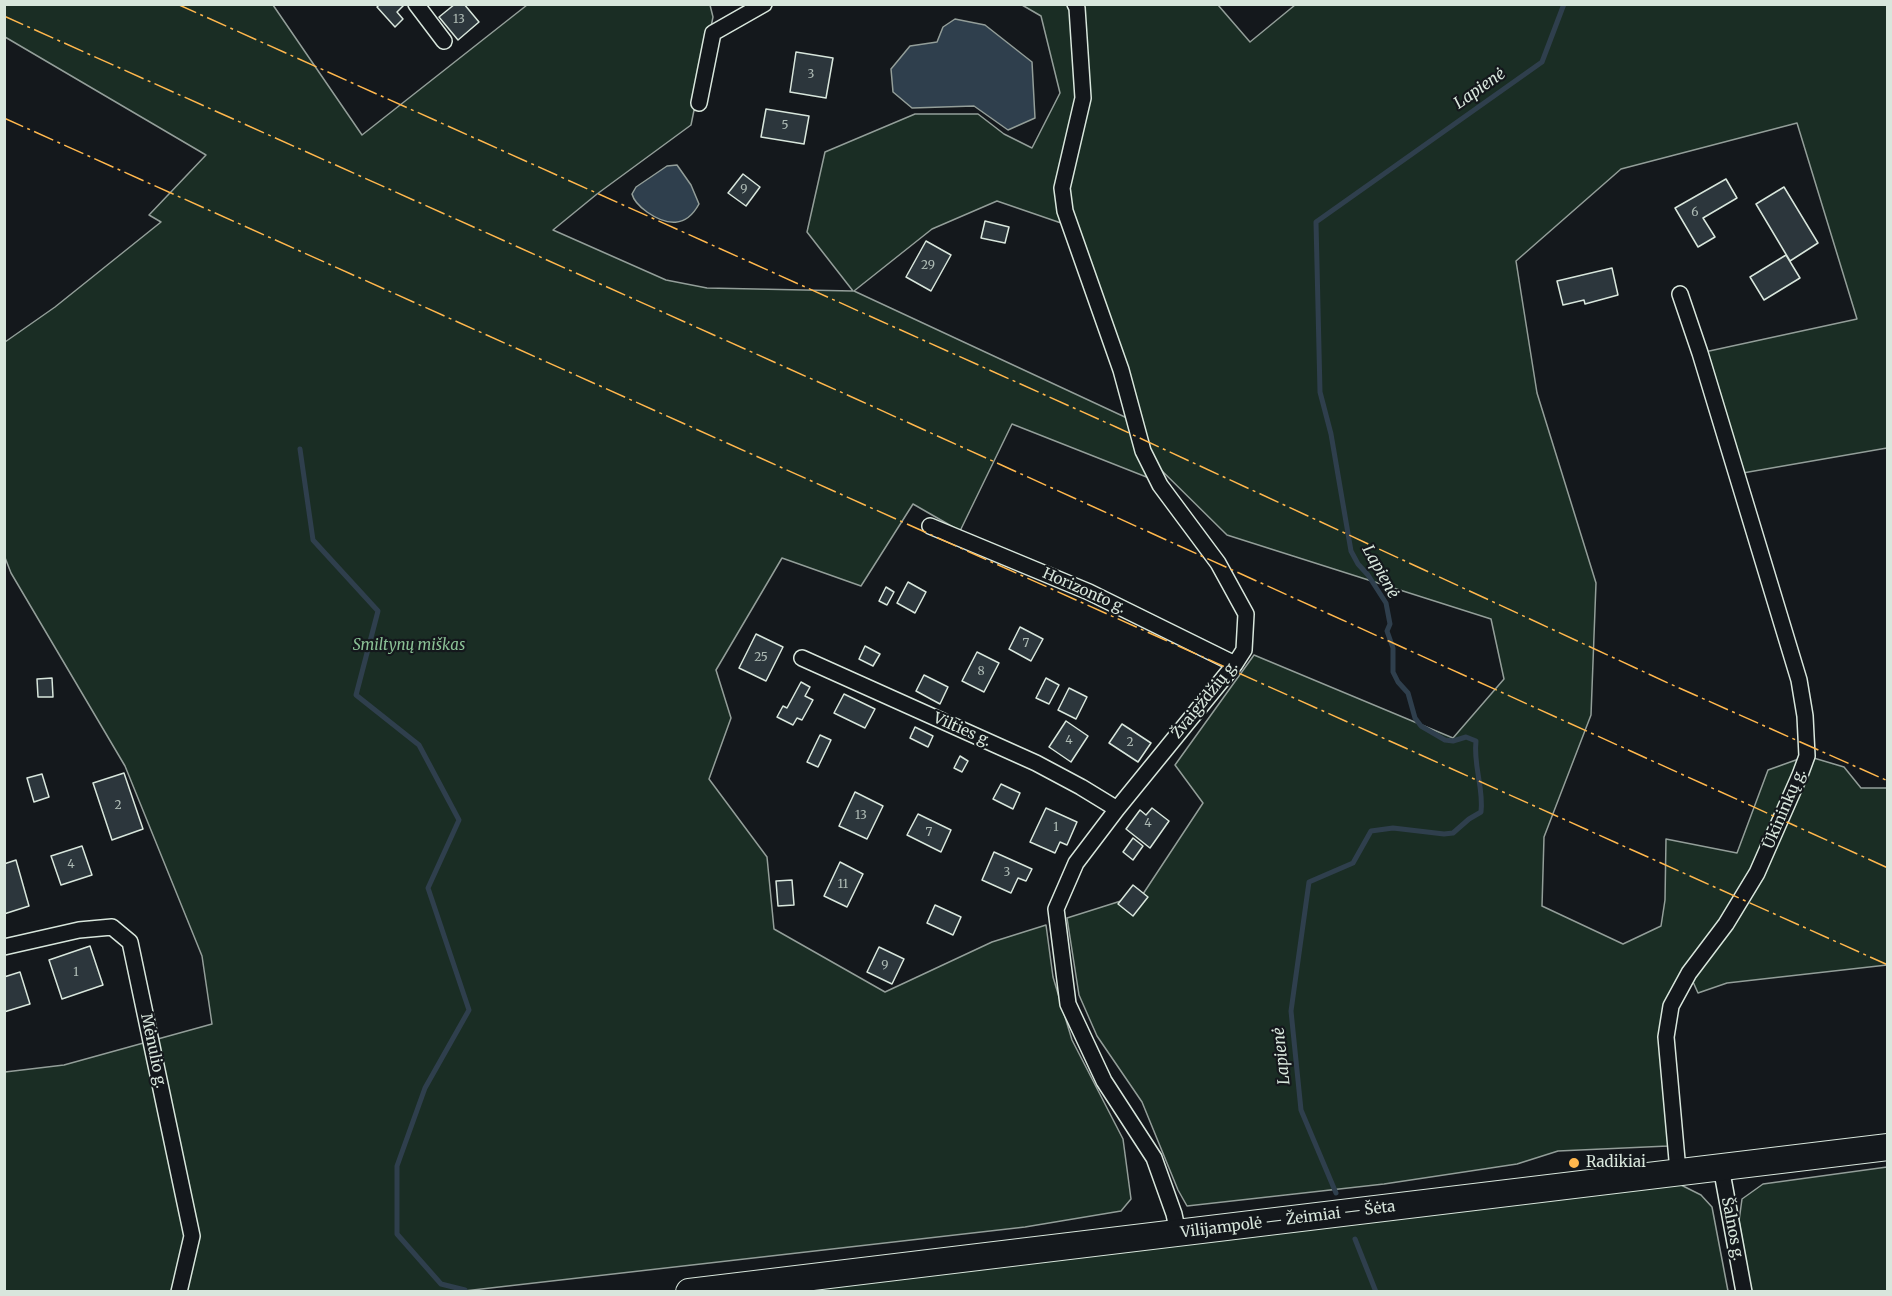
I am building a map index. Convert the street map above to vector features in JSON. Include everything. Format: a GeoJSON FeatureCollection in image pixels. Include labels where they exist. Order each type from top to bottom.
{"type":"FeatureCollection","features":[{"type":"Feature","properties":{"kind":"main road","name":"Vilijampolė — Žeimiai — Šėta"},"geometry":{"type":"LineString","coordinates":[[689,1292],[1887,1147]]}},
{"type":"Feature","properties":{"kind":"street"},"geometry":{"type":"LineString","coordinates":[[416,4],[444,41]]}},
{"type":"Feature","properties":{"kind":"street"},"geometry":{"type":"LineString","coordinates":[[699,103],[713,33],[764,4]]}},
{"type":"Feature","properties":{"kind":"street","name":"Žvaigždžių g."},"geometry":{"type":"LineString","coordinates":[[1075,4],[1083,98],[1062,189],[1065,211],[1121,370],[1143,451],[1160,485],[1218,563],[1246,614],[1244,650],[1235,664],[1076,863],[1056,909],[1068,1004],[1104,1081],[1154,1158],[1174,1214],[1178,1233]]}},
{"type":"Feature","properties":{"kind":"street","name":"Ūkininkų g."},"geometry":{"type":"LineString","coordinates":[[1678,1171],[1666,1037],[1671,1006],[1689,972],[1726,924],[1757,873],[1807,756],[1805,716],[1799,680],[1680,294]]}},
{"type":"Feature","properties":{"kind":"street","name":"Horizonto g."},"geometry":{"type":"LineString","coordinates":[[930,526],[1089,592],[1235,664]]}},
{"type":"Feature","properties":{"kind":"street","name":"Vilties g."},"geometry":{"type":"LineString","coordinates":[[802,658],[1036,763],[1117,809]]}},
{"type":"Feature","properties":{"kind":"street","name":"Mėnulio g."},"geometry":{"type":"LineString","coordinates":[[4,947],[79,930],[112,927],[130,942],[192,1236],[180,1292]]}},
{"type":"Feature","properties":{"kind":"street","name":"Šalnos g."},"geometry":{"type":"LineString","coordinates":[[1721,1167],[1744,1292]]}},
{"type":"Feature","properties":{"kind":"green space","name":"Smiltynų miškas"},"geometry":{"type":"Polygon","coordinates":[[[5,5],[273,5],[362,135],[527,5],[710,5],[713,17],[691,125],[597,194],[553,230],[666,280],[707,288],[853,291],[807,232],[825,152],[915,114],[978,114],[1004,134],[1032,148],[1060,93],[1041,16],[1022,5],[1218,5],[1250,42],[1295,5],[1887,5],[1887,448],[1737,474],[1700,353],[1857,319],[1797,123],[1621,169],[1516,261],[1537,393],[1596,583],[1591,715],[1544,837],[1542,906],[1623,944],[1661,926],[1665,900],[1666,839],[1737,853],[1768,770],[1807,756],[1844,767],[1861,788],[1887,788],[1887,965],[1727,983],[1698,993],[1689,973],[1661,1039],[1668,1146],[1558,1151],[1517,1164],[1384,1184],[1187,1206],[1178,1190],[1142,1102],[1097,1036],[1079,995],[1067,918],[1143,894],[1203,803],[1175,765],[1254,655],[1453,738],[1504,679],[1491,619],[1227,535],[1154,463],[1073,219],[1061,223],[997,201],[932,229],[854,291],[1127,418],[1149,478],[1012,424],[960,531],[913,504],[861,586],[782,558],[716,670],[731,718],[709,779],[767,857],[774,929],[885,992],[992,942],[1046,925],[1053,977],[1072,1040],[1123,1139],[1131,1199],[1121,1211],[1025,1227],[464,1291],[5,1291],[5,1072],[64,1065],[212,1024],[202,956],[125,766],[11,573],[4,555],[5,342],[55,307],[161,222],[149,215],[206,155],[5,37],[5,5]]]}},
{"type":"Feature","properties":{"kind":"green space"},"geometry":{"type":"Polygon","coordinates":[[[1887,1167],[1887,1291],[1751,1291],[1739,1221],[1742,1199],[1763,1184],[1887,1167]]]}},
{"type":"Feature","properties":{"kind":"green space"},"geometry":{"type":"Polygon","coordinates":[[[1679,1184],[1701,1195],[1712,1207],[1728,1291],[779,1292],[1679,1184]]]}},
{"type":"Feature","properties":{"kind":"water"},"geometry":{"type":"Polygon","coordinates":[[[955,19],[985,25],[1032,62],[1035,118],[1008,130],[974,106],[912,108],[893,92],[891,69],[910,46],[937,42],[943,27],[955,19]]]}},
{"type":"Feature","properties":{"kind":"water"},"geometry":{"type":"Polygon","coordinates":[[[677,165],[691,185],[699,204],[694,212],[682,221],[669,222],[654,217],[644,210],[632,194],[636,187],[667,166],[677,165]]]}},
{"type":"Feature","properties":{"kind":"building"},"geometry":{"type":"Polygon","coordinates":[[[380,4],[405,4],[397,12],[403,19],[395,27],[377,7],[380,4]]]}},
{"type":"Feature","properties":{"kind":"building"},"geometry":{"type":"Polygon","coordinates":[[[455,4],[464,4],[479,22],[458,40],[439,17],[455,4]]]}},
{"type":"Feature","properties":{"kind":"building"},"geometry":{"type":"Polygon","coordinates":[[[796,52],[833,58],[826,98],[790,92],[796,52]]]}},
{"type":"Feature","properties":{"kind":"building"},"geometry":{"type":"Polygon","coordinates":[[[766,109],[809,116],[804,144],[761,137],[766,109]]]}},
{"type":"Feature","properties":{"kind":"building"},"geometry":{"type":"Polygon","coordinates":[[[743,174],[760,187],[746,206],[728,193],[743,174]]]}},
{"type":"Feature","properties":{"kind":"building"},"geometry":{"type":"Polygon","coordinates":[[[1726,179],[1737,198],[1703,218],[1715,237],[1698,247],[1675,208],[1726,179]]]}},
{"type":"Feature","properties":{"kind":"building"},"geometry":{"type":"Polygon","coordinates":[[[1784,187],[1818,243],[1790,261],[1756,204],[1784,187]]]}},
{"type":"Feature","properties":{"kind":"building"},"geometry":{"type":"Polygon","coordinates":[[[985,221],[1009,227],[1005,243],[981,238],[985,221]]]}},
{"type":"Feature","properties":{"kind":"building"},"geometry":{"type":"Polygon","coordinates":[[[926,241],[951,255],[931,291],[906,277],[926,241]]]}},
{"type":"Feature","properties":{"kind":"building"},"geometry":{"type":"Polygon","coordinates":[[[1786,255],[1800,278],[1764,300],[1750,277],[1786,255]]]}},
{"type":"Feature","properties":{"kind":"building"},"geometry":{"type":"Polygon","coordinates":[[[1612,268],[1618,295],[1585,304],[1584,300],[1563,305],[1557,281],[1612,268]]]}},
{"type":"Feature","properties":{"kind":"building"},"geometry":{"type":"Polygon","coordinates":[[[908,582],[926,592],[915,613],[897,603],[908,582]]]}},
{"type":"Feature","properties":{"kind":"building"},"geometry":{"type":"Polygon","coordinates":[[[886,587],[894,592],[887,605],[879,601],[886,587]]]}},
{"type":"Feature","properties":{"kind":"building"},"geometry":{"type":"Polygon","coordinates":[[[1020,627],[1043,639],[1031,661],[1009,649],[1020,627]]]}},
{"type":"Feature","properties":{"kind":"building"},"geometry":{"type":"Polygon","coordinates":[[[756,634],[783,647],[766,681],[739,668],[756,634]]]}},
{"type":"Feature","properties":{"kind":"building"},"geometry":{"type":"Polygon","coordinates":[[[865,646],[880,654],[873,666],[859,659],[865,646]]]}},
{"type":"Feature","properties":{"kind":"building"},"geometry":{"type":"Polygon","coordinates":[[[977,652],[999,663],[984,692],[962,681],[977,652]]]}},
{"type":"Feature","properties":{"kind":"building"},"geometry":{"type":"Polygon","coordinates":[[[924,675],[948,687],[940,704],[916,691],[924,675]]]}},
{"type":"Feature","properties":{"kind":"building"},"geometry":{"type":"Polygon","coordinates":[[[52,678],[53,697],[38,697],[37,679],[52,678]]]}},
{"type":"Feature","properties":{"kind":"building"},"geometry":{"type":"Polygon","coordinates":[[[1046,678],[1059,685],[1049,704],[1036,698],[1046,678]]]}},
{"type":"Feature","properties":{"kind":"building"},"geometry":{"type":"Polygon","coordinates":[[[801,682],[810,687],[805,696],[813,700],[802,720],[797,718],[793,725],[777,717],[783,706],[787,708],[801,682]]]}},
{"type":"Feature","properties":{"kind":"building"},"geometry":{"type":"Polygon","coordinates":[[[1069,688],[1087,697],[1076,719],[1058,710],[1069,688]]]}},
{"type":"Feature","properties":{"kind":"building"},"geometry":{"type":"Polygon","coordinates":[[[844,694],[875,709],[865,728],[834,713],[844,694]]]}},
{"type":"Feature","properties":{"kind":"building"},"geometry":{"type":"Polygon","coordinates":[[[1066,721],[1088,736],[1071,762],[1049,747],[1066,721]]]}},
{"type":"Feature","properties":{"kind":"building"},"geometry":{"type":"Polygon","coordinates":[[[1122,724],[1151,743],[1138,762],[1109,743],[1122,724]]]}},
{"type":"Feature","properties":{"kind":"building"},"geometry":{"type":"Polygon","coordinates":[[[915,727],[933,736],[928,747],[910,738],[915,727]]]}},
{"type":"Feature","properties":{"kind":"building"},"geometry":{"type":"Polygon","coordinates":[[[820,735],[831,740],[818,767],[807,762],[820,735]]]}},
{"type":"Feature","properties":{"kind":"building"},"geometry":{"type":"Polygon","coordinates":[[[960,756],[968,761],[962,772],[954,768],[960,756]]]}},
{"type":"Feature","properties":{"kind":"building"},"geometry":{"type":"Polygon","coordinates":[[[124,773],[143,829],[112,840],[93,783],[124,773]]]}},
{"type":"Feature","properties":{"kind":"building"},"geometry":{"type":"Polygon","coordinates":[[[42,774],[49,797],[34,802],[27,778],[42,774]]]}},
{"type":"Feature","properties":{"kind":"building"},"geometry":{"type":"Polygon","coordinates":[[[1001,784],[1020,793],[1013,809],[993,799],[1001,784]]]}},
{"type":"Feature","properties":{"kind":"building"},"geometry":{"type":"Polygon","coordinates":[[[855,792],[883,806],[867,839],[839,826],[855,792]]]}},
{"type":"Feature","properties":{"kind":"building"},"geometry":{"type":"Polygon","coordinates":[[[1046,808],[1077,822],[1067,845],[1060,842],[1055,853],[1030,842],[1046,808]]]}},
{"type":"Feature","properties":{"kind":"building"},"geometry":{"type":"Polygon","coordinates":[[[1152,808],[1169,821],[1150,848],[1126,829],[1140,810],[1146,815],[1152,808]]]}},
{"type":"Feature","properties":{"kind":"building"},"geometry":{"type":"Polygon","coordinates":[[[918,814],[951,830],[941,852],[907,835],[918,814]]]}},
{"type":"Feature","properties":{"kind":"building"},"geometry":{"type":"Polygon","coordinates":[[[1133,838],[1143,846],[1133,860],[1123,852],[1133,838]]]}},
{"type":"Feature","properties":{"kind":"building"},"geometry":{"type":"Polygon","coordinates":[[[82,846],[92,875],[61,885],[51,856],[82,846]]]}},
{"type":"Feature","properties":{"kind":"building"},"geometry":{"type":"Polygon","coordinates":[[[994,852],[1032,869],[1026,881],[1018,878],[1011,893],[982,880],[994,852]]]}},
{"type":"Feature","properties":{"kind":"building"},"geometry":{"type":"Polygon","coordinates":[[[16,860],[29,906],[4,914],[4,864],[16,860]]]}},
{"type":"Feature","properties":{"kind":"building"},"geometry":{"type":"Polygon","coordinates":[[[840,862],[863,874],[847,907],[824,896],[840,862]]]}},
{"type":"Feature","properties":{"kind":"building"},"geometry":{"type":"Polygon","coordinates":[[[792,880],[794,905],[778,906],[776,881],[792,880]]]}},
{"type":"Feature","properties":{"kind":"building"},"geometry":{"type":"Polygon","coordinates":[[[1133,885],[1148,897],[1133,916],[1118,904],[1133,885]]]}},
{"type":"Feature","properties":{"kind":"building"},"geometry":{"type":"Polygon","coordinates":[[[935,905],[961,917],[953,935],[927,923],[935,905]]]}},
{"type":"Feature","properties":{"kind":"building"},"geometry":{"type":"Polygon","coordinates":[[[90,946],[103,985],[62,999],[49,960],[90,946]]]}},
{"type":"Feature","properties":{"kind":"building"},"geometry":{"type":"Polygon","coordinates":[[[879,947],[904,959],[892,984],[867,972],[879,947]]]}},
{"type":"Feature","properties":{"kind":"building"},"geometry":{"type":"Polygon","coordinates":[[[20,972],[30,1004],[4,1012],[4,977],[20,972]]]}},
{"type":"Feature","properties":{"kind":"waterway","name":"Lapienė"},"geometry":{"type":"LineString","coordinates":[[1336,1193],[1301,1110],[1291,1011],[1309,882],[1353,863],[1371,831],[1393,828],[1453,833],[1481,812],[1482,803],[1475,750],[1476,741],[1466,737],[1453,741],[1445,740],[1421,726],[1415,718],[1408,693],[1393,672],[1393,648],[1387,631],[1390,624],[1386,603],[1351,551],[1331,434],[1320,392],[1316,222],[1542,62],[1564,4]]}},
{"type":"Feature","properties":{"kind":"waterway"},"geometry":{"type":"LineString","coordinates":[[300,449],[313,540],[378,611],[356,695],[419,745],[459,820],[428,888],[469,1010],[425,1088],[397,1166],[397,1234],[441,1284],[465,1290]]}},
{"type":"Feature","properties":{"kind":"waterway","name":"Lapienė"},"geometry":{"type":"LineString","coordinates":[[1355,1239],[1376,1292]]}},
{"type":"Feature","properties":{"kind":"power"},"geometry":{"type":"LineString","coordinates":[[177,4],[1116,427],[1668,683],[1888,781]]}},
{"type":"Feature","properties":{"kind":"power"},"geometry":{"type":"LineString","coordinates":[[4,16],[854,398],[1888,868]]}},
{"type":"Feature","properties":{"kind":"power"},"geometry":{"type":"LineString","coordinates":[[4,118],[1888,965]]}},
{"type":"Feature","properties":{"kind":"place","name":"Radikiai"},"geometry":{"type":"Point","coordinates":[1574,1163]}}]}
